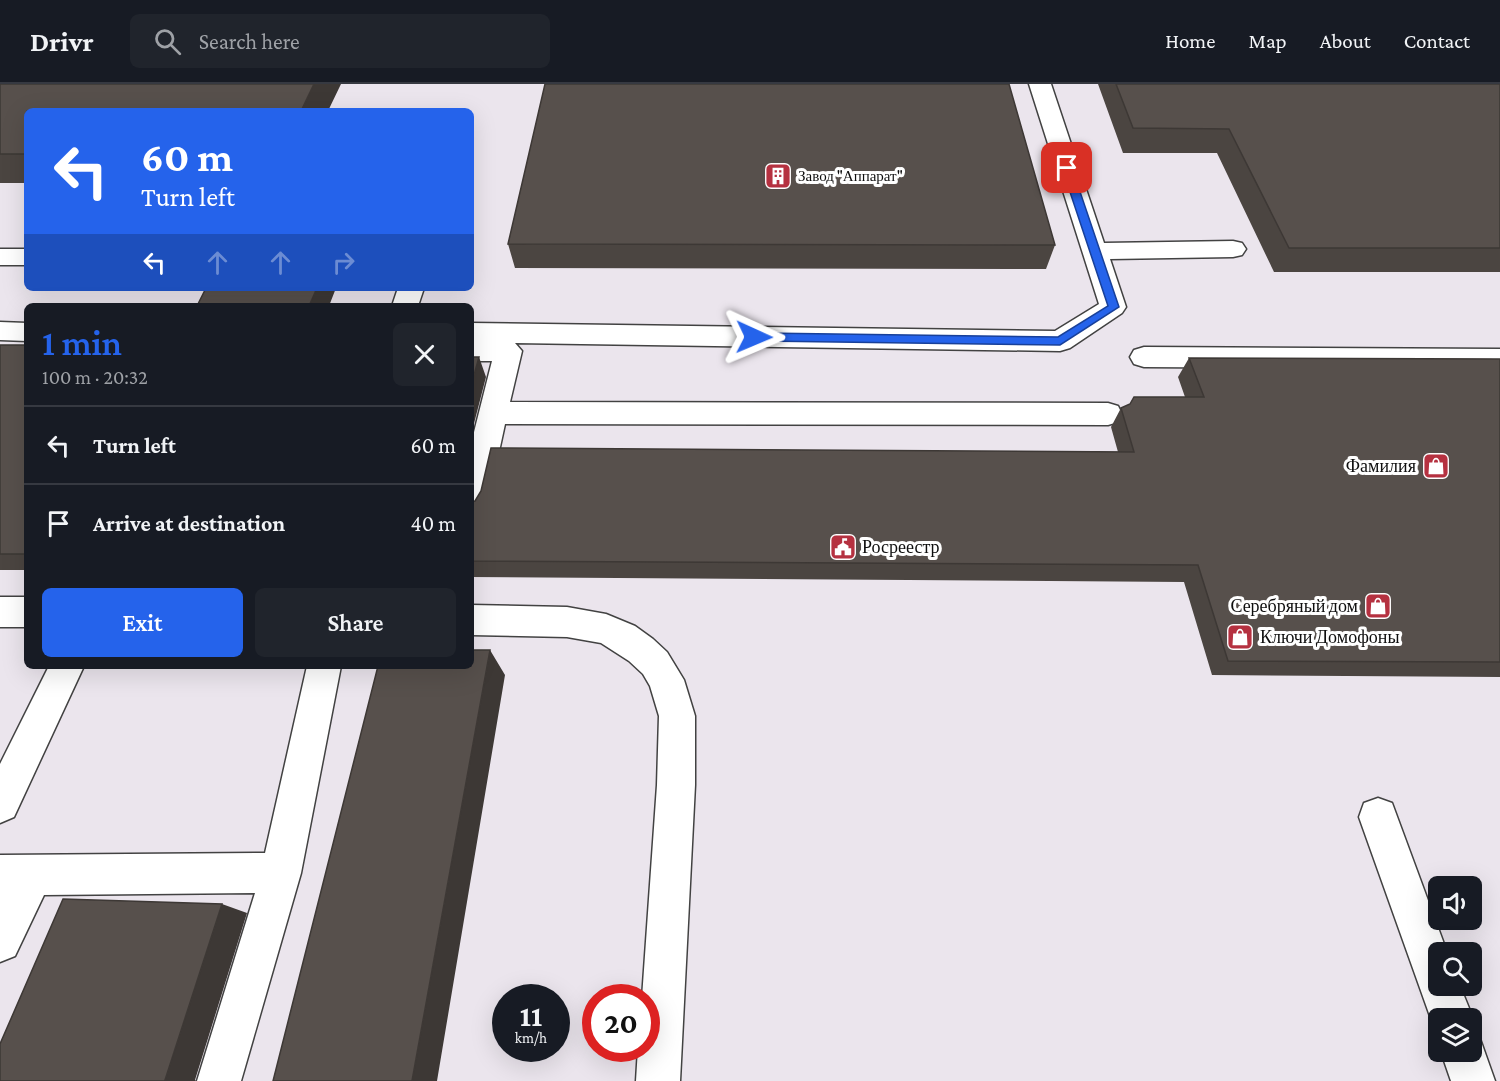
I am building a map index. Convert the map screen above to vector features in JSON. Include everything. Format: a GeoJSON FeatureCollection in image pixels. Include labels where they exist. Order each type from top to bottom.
{"type":"FeatureCollection","features":[{"type":"Feature","properties":{"kind":"lane"},"geometry":{"type":"LineString","coordinates":[[474,333],[1060,341],[1113,307],[1040,84]]}},
{"type":"Feature","properties":{"kind":"lane"},"geometry":{"type":"LineString","coordinates":[[1095,251],[1233,249]]}},
{"type":"Feature","properties":{"kind":"lane"},"geometry":{"type":"LineString","coordinates":[[0,257],[24,257]]}},
{"type":"Feature","properties":{"kind":"lane"},"geometry":{"type":"LineString","coordinates":[[0,331],[24,332]]}},
{"type":"Feature","properties":{"kind":"lane"},"geometry":{"type":"LineString","coordinates":[[474,351],[508,351],[474,495]]}},
{"type":"Feature","properties":{"kind":"lane"},"geometry":{"type":"LineString","coordinates":[[1144,357],[1500,359]]}},
{"type":"Feature","properties":{"kind":"lane"},"geometry":{"type":"LineString","coordinates":[[494,413],[1108,414]]}},
{"type":"Feature","properties":{"kind":"lane"},"geometry":{"type":"LineString","coordinates":[[0,612],[24,612]]}},
{"type":"Feature","properties":{"kind":"lane"},"geometry":{"type":"LineString","coordinates":[[474,620],[567,622],[606,629],[623,637],[641,650],[655,663],[666,680],[677,716],[676,785],[657,1081]]}},
{"type":"Feature","properties":{"kind":"lane"},"geometry":{"type":"LineString","coordinates":[[0,804],[66,669]]}},
{"type":"Feature","properties":{"kind":"lane"},"geometry":{"type":"LineString","coordinates":[[219,1081],[281,873],[323,669]]}},
{"type":"Feature","properties":{"kind":"lane"},"geometry":{"type":"LineString","coordinates":[[1378,817],[1428,955]]}},
{"type":"Feature","properties":{"kind":"lane"},"geometry":{"type":"LineString","coordinates":[[0,941],[16,875],[281,873]]}},
{"type":"Feature","properties":{"kind":"lane"},"geometry":{"type":"LineString","coordinates":[[1466,1062],[1473,1081]]}},
{"type":"Feature","properties":{"kind":"shaded area"},"geometry":{"type":"Polygon","coordinates":[[[0,84],[1500,84],[1500,1081],[0,1081],[0,84]]]}},
{"type":"Feature","properties":{"kind":"building"},"geometry":{"type":"Polygon","coordinates":[[[0,84],[314,84],[302,108],[24,108],[24,154],[0,154],[0,84]]]}},
{"type":"Feature","properties":{"kind":"building","name":"Завод \"Аппарат\""},"geometry":{"type":"Polygon","coordinates":[[[545,84],[1009,84],[1055,245],[508,244],[545,84]]]}},
{"type":"Feature","properties":{"kind":"building"},"geometry":{"type":"Polygon","coordinates":[[[1116,84],[1500,84],[1500,248],[1289,248],[1229,129],[1133,128],[1116,84]]]}},
{"type":"Feature","properties":{"kind":"building"},"geometry":{"type":"Polygon","coordinates":[[[204,291],[316,291],[310,303],[198,303],[204,291]]]}},
{"type":"Feature","properties":{"kind":"building"},"geometry":{"type":"Polygon","coordinates":[[[0,345],[24,345],[24,554],[0,554],[0,345]]]}},
{"type":"Feature","properties":{"kind":"building"},"geometry":{"type":"Polygon","coordinates":[[[474,357],[479,357],[474,375],[474,357]]]}},
{"type":"Feature","properties":{"kind":"building"},"geometry":{"type":"Polygon","coordinates":[[[1189,358],[1500,359],[1500,662],[1228,661],[1198,565],[474,561],[474,501],[481,491],[491,448],[1134,452],[1121,408],[1130,404],[1134,397],[1204,397],[1189,358]]]}},
{"type":"Feature","properties":{"kind":"building"},"geometry":{"type":"Polygon","coordinates":[[[474,650],[490,650],[412,1081],[273,1081],[377,669],[474,669],[474,650]]]}},
{"type":"Feature","properties":{"kind":"building"},"geometry":{"type":"Polygon","coordinates":[[[63,899],[222,904],[166,1081],[0,1081],[0,1044],[63,899]]]}},
{"type":"Feature","properties":{"kind":"place","name":"Завод \"Аппарат\""},"geometry":{"type":"Point","coordinates":[778,176]}},
{"type":"Feature","properties":{"kind":"place","name":"Фамилия"},"geometry":{"type":"Point","coordinates":[1436,466]}},
{"type":"Feature","properties":{"kind":"place","name":"Росреестр"},"geometry":{"type":"Point","coordinates":[843,547]}},
{"type":"Feature","properties":{"kind":"place","name":"Серебряный дом"},"geometry":{"type":"Point","coordinates":[1378,606]}},
{"type":"Feature","properties":{"kind":"place","name":"Ключи Домофоны"},"geometry":{"type":"Point","coordinates":[1240,637]}},
{"type":"Feature","properties":{"kind":"route"},"geometry":{"type":"LineString","coordinates":[[754,337],[1060,341],[1113,307],[1067,168]]}}]}
